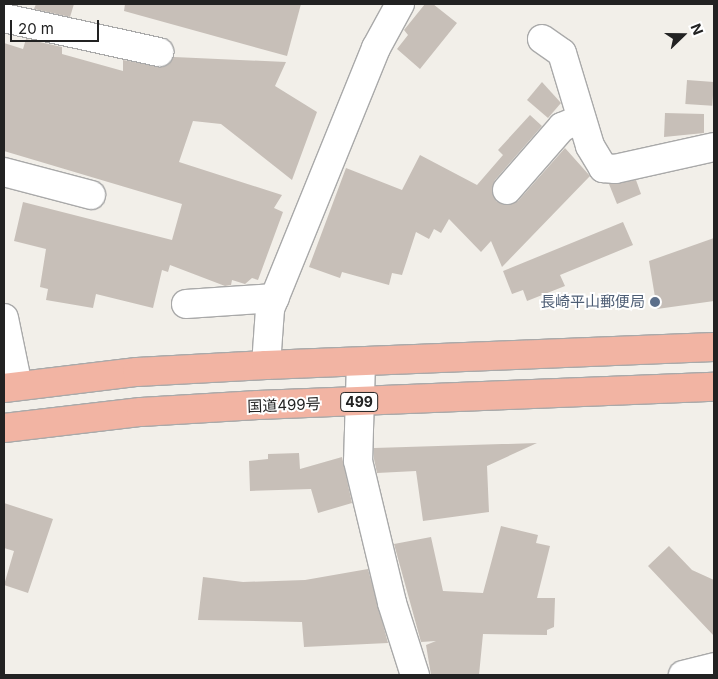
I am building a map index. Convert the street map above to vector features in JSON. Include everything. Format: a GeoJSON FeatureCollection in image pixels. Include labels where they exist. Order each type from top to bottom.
{"type":"FeatureCollection","features":[{"type":"Feature","properties":{"kind":"highway"},"geometry":{"type":"LineString","coordinates":[[11,387],[137,372],[714,347]]}},
{"type":"Feature","properties":{"kind":"highway","name":"国道499号"},"geometry":{"type":"LineString","coordinates":[[4,428],[141,412],[714,387]]}},
{"type":"Feature","properties":{"kind":"street"},"geometry":{"type":"LineString","coordinates":[[266,365],[275,298],[376,48],[400,4]]}},
{"type":"Feature","properties":{"kind":"street"},"geometry":{"type":"LineString","coordinates":[[4,18],[158,52]]}},
{"type":"Feature","properties":{"kind":"street"},"geometry":{"type":"LineString","coordinates":[[542,39],[562,53],[590,146],[603,168],[615,170],[714,147]]}},
{"type":"Feature","properties":{"kind":"street"},"geometry":{"type":"LineString","coordinates":[[507,190],[562,128],[581,119]]}},
{"type":"Feature","properties":{"kind":"street"},"geometry":{"type":"LineString","coordinates":[[4,172],[90,195]]}},
{"type":"Feature","properties":{"kind":"street"},"geometry":{"type":"LineString","coordinates":[[186,304],[275,298]]}},
{"type":"Feature","properties":{"kind":"street"},"geometry":{"type":"LineString","coordinates":[[4,318],[11,387]]}},
{"type":"Feature","properties":{"kind":"street"},"geometry":{"type":"LineString","coordinates":[[361,362],[358,461],[392,603],[415,675]]}},
{"type":"Feature","properties":{"kind":"street"},"geometry":{"type":"LineString","coordinates":[[683,675],[714,667]]}},
{"type":"Feature","properties":{"kind":"building"},"geometry":{"type":"Polygon","coordinates":[[[36,4],[74,4],[70,17],[34,9],[36,4]]]}},
{"type":"Feature","properties":{"kind":"building"},"geometry":{"type":"Polygon","coordinates":[[[125,4],[301,4],[287,56],[124,11],[125,4]]]}},
{"type":"Feature","properties":{"kind":"building"},"geometry":{"type":"Polygon","coordinates":[[[425,4],[433,4],[457,23],[420,69],[397,49],[408,35],[404,30],[425,4]]]}},
{"type":"Feature","properties":{"kind":"building"},"geometry":{"type":"Polygon","coordinates":[[[26,39],[62,47],[62,54],[123,71],[123,60],[163,67],[174,57],[286,62],[275,86],[317,112],[292,180],[221,124],[193,121],[179,162],[282,195],[274,208],[283,212],[258,280],[252,278],[245,284],[232,280],[231,285],[225,286],[170,265],[168,272],[162,270],[153,308],[96,294],[93,308],[46,300],[48,289],[40,287],[46,249],[14,241],[23,202],[172,240],[182,204],[4,151],[4,43],[23,49],[26,39]]]}},
{"type":"Feature","properties":{"kind":"building"},"geometry":{"type":"Polygon","coordinates":[[[687,80],[714,82],[712,106],[685,104],[687,80]]]}},
{"type":"Feature","properties":{"kind":"building"},"geometry":{"type":"Polygon","coordinates":[[[542,82],[561,103],[548,118],[527,100],[542,82]]]}},
{"type":"Feature","properties":{"kind":"building"},"geometry":{"type":"Polygon","coordinates":[[[665,113],[704,114],[704,133],[664,137],[665,113]]]}},
{"type":"Feature","properties":{"kind":"building"},"geometry":{"type":"Polygon","coordinates":[[[530,115],[542,126],[495,180],[492,187],[496,201],[504,205],[518,201],[565,148],[590,176],[502,267],[491,241],[481,252],[449,219],[441,233],[434,229],[429,239],[416,232],[402,275],[392,273],[389,285],[342,272],[340,278],[309,267],[346,168],[402,190],[420,155],[477,185],[503,155],[498,150],[530,115]]]}},
{"type":"Feature","properties":{"kind":"building"},"geometry":{"type":"Polygon","coordinates":[[[636,180],[641,194],[617,204],[609,184],[636,180]]]}},
{"type":"Feature","properties":{"kind":"building"},"geometry":{"type":"Polygon","coordinates":[[[623,222],[633,245],[560,275],[565,286],[527,301],[523,290],[512,294],[503,271],[623,222]]]}},
{"type":"Feature","properties":{"kind":"building"},"geometry":{"type":"Polygon","coordinates":[[[714,238],[714,301],[657,309],[649,261],[714,238]]]}},
{"type":"Feature","properties":{"kind":"building"},"geometry":{"type":"Polygon","coordinates":[[[537,443],[487,466],[489,512],[423,521],[416,471],[377,473],[374,459],[374,448],[537,443]]]}},
{"type":"Feature","properties":{"kind":"building"},"geometry":{"type":"Polygon","coordinates":[[[299,453],[300,469],[342,457],[352,503],[318,513],[311,489],[250,491],[249,461],[268,459],[268,454],[299,453]]]}},
{"type":"Feature","properties":{"kind":"building"},"geometry":{"type":"Polygon","coordinates":[[[4,503],[53,519],[28,593],[4,585],[14,551],[4,548],[4,503]]]}},
{"type":"Feature","properties":{"kind":"building"},"geometry":{"type":"Polygon","coordinates":[[[501,526],[538,535],[536,543],[550,546],[537,598],[555,598],[554,627],[547,630],[547,635],[483,634],[479,675],[431,675],[426,645],[436,641],[421,642],[394,544],[431,537],[443,591],[483,593],[501,526]]]}},
{"type":"Feature","properties":{"kind":"building"},"geometry":{"type":"Polygon","coordinates":[[[669,546],[692,570],[714,580],[714,636],[648,566],[669,546]]]}},
{"type":"Feature","properties":{"kind":"building"},"geometry":{"type":"Polygon","coordinates":[[[368,569],[388,643],[304,647],[302,622],[198,620],[203,577],[243,582],[305,580],[368,569]]]}},
{"type":"Feature","properties":{"kind":"place","name":"長崎平山郵便局"},"geometry":{"type":"Point","coordinates":[655,302]}}]}
